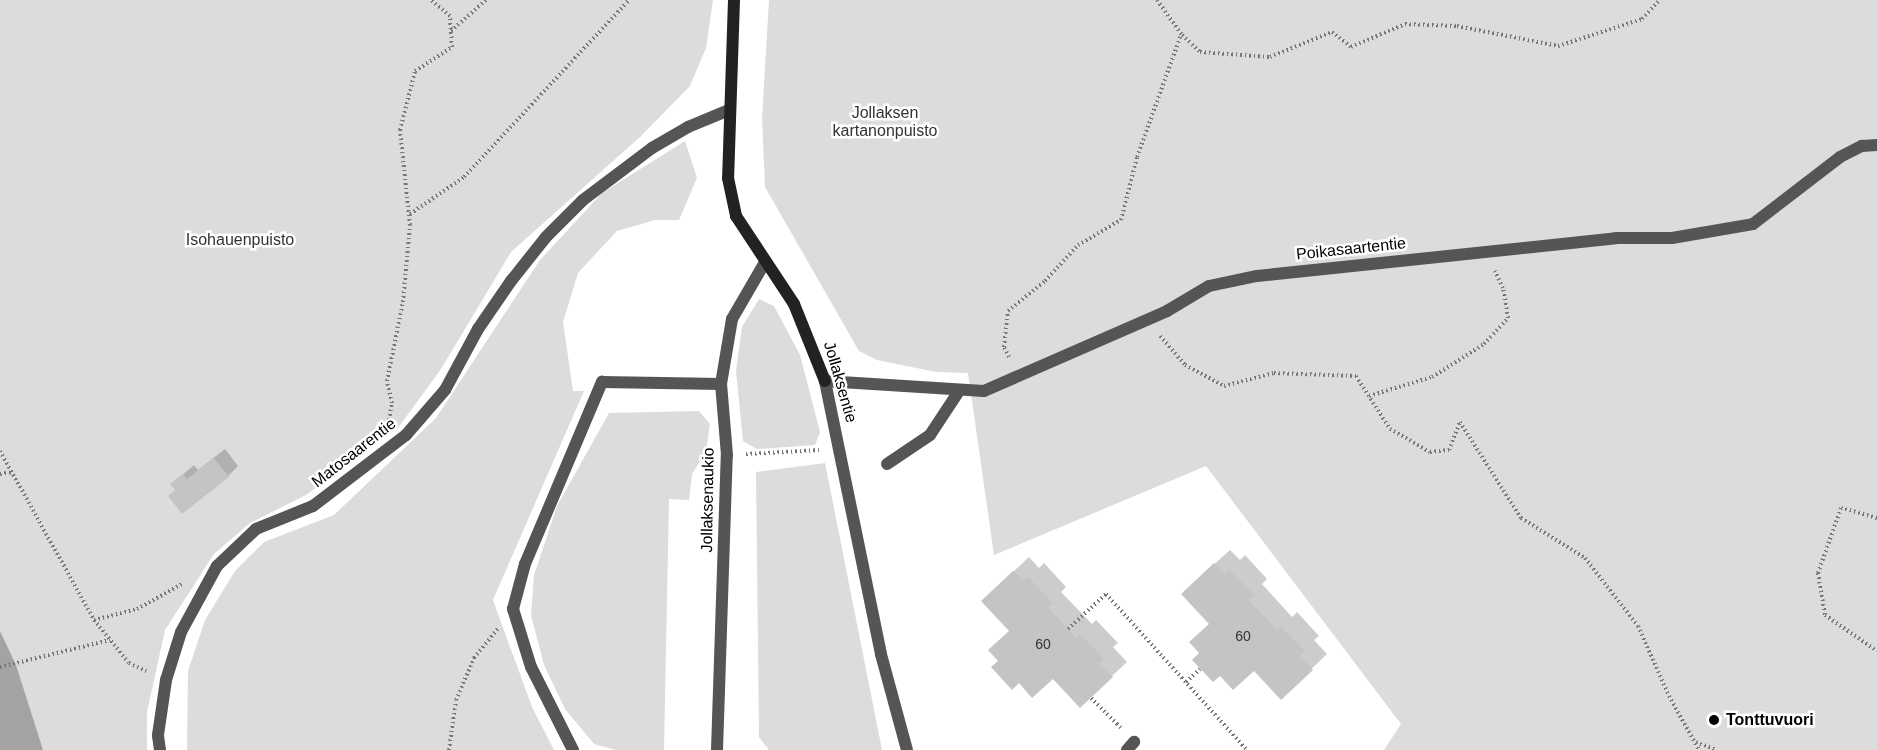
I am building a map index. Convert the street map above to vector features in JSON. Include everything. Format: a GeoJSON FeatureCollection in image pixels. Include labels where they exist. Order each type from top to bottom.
{"type":"FeatureCollection","features":[{"type":"Feature","properties":{"kind":"street","name":"Jollaksentie"},"geometry":{"type":"LineString","coordinates":[[734,0],[728,178],[736,216],[794,304],[825,381],[881,654],[907,750]]}},
{"type":"Feature","properties":{"kind":"street","name":"Matosaarentie"},"geometry":{"type":"LineString","coordinates":[[160,750],[158,735],[166,680],[181,632],[217,566],[256,529],[313,506],[406,435],[445,390],[478,329],[554,229],[583,200],[652,148],[688,127],[729,110]]}},
{"type":"Feature","properties":{"kind":"street","name":"Poikasaartentie"},"geometry":{"type":"LineString","coordinates":[[825,381],[984,391],[1146,320],[1209,286],[1257,276],[1616,238],[1672,238],[1753,224],[1840,157],[1862,147],[1877,145]]}},
{"type":"Feature","properties":{"kind":"street","name":"Jollaksenaukio"},"geometry":{"type":"LineString","coordinates":[[717,750],[727,455],[721,384],[732,319],[765,262]]}},
{"type":"Feature","properties":{"kind":"street"},"geometry":{"type":"LineString","coordinates":[[573,750],[531,667],[513,609],[525,564],[602,382],[721,384]]}},
{"type":"Feature","properties":{"kind":"street"},"geometry":{"type":"LineString","coordinates":[[887,464],[930,435],[959,391]]}},
{"type":"Feature","properties":{"kind":"path"},"geometry":{"type":"LineString","coordinates":[[382,455],[392,403],[387,381],[403,302],[409,214],[400,130],[415,71],[452,47],[450,16],[431,0]]}},
{"type":"Feature","properties":{"kind":"path"},"geometry":{"type":"LineString","coordinates":[[451,31],[486,0]]}},
{"type":"Feature","properties":{"kind":"path"},"geometry":{"type":"LineString","coordinates":[[409,214],[464,177],[629,0]]}},
{"type":"Feature","properties":{"kind":"path"},"geometry":{"type":"LineString","coordinates":[[1157,0],[1182,35],[1200,52],[1269,57],[1332,32],[1351,47],[1405,24],[1456,26],[1558,46],[1642,19],[1660,0]]}},
{"type":"Feature","properties":{"kind":"path"},"geometry":{"type":"LineString","coordinates":[[1018,377],[1004,346],[1008,311],[1078,245],[1121,220],[1137,157],[1182,35]]}},
{"type":"Feature","properties":{"kind":"path"},"geometry":{"type":"LineString","coordinates":[[1369,396],[1432,377],[1484,344],[1508,318],[1503,288],[1485,252]]}},
{"type":"Feature","properties":{"kind":"path"},"geometry":{"type":"LineString","coordinates":[[1146,320],[1185,365],[1224,386],[1274,372],[1330,372],[1356,376],[1390,429],[1430,452],[1449,450],[1460,422],[1521,518],[1585,558],[1638,626],[1669,696],[1699,750]]}},
{"type":"Feature","properties":{"kind":"path"},"geometry":{"type":"LineString","coordinates":[[727,455],[825,449]]}},
{"type":"Feature","properties":{"kind":"path"},"geometry":{"type":"LineString","coordinates":[[0,451],[94,620],[129,663],[166,680]]}},
{"type":"Feature","properties":{"kind":"path"},"geometry":{"type":"LineString","coordinates":[[0,474],[12,472]]}},
{"type":"Feature","properties":{"kind":"path"},"geometry":{"type":"LineString","coordinates":[[1877,518],[1841,508],[1818,573],[1826,615],[1877,651]]}},
{"type":"Feature","properties":{"kind":"path"},"geometry":{"type":"LineString","coordinates":[[94,620],[137,609],[217,566]]}},
{"type":"Feature","properties":{"kind":"path"},"geometry":{"type":"LineString","coordinates":[[1068,629],[1106,594],[1247,750]]}},
{"type":"Feature","properties":{"kind":"path"},"geometry":{"type":"LineString","coordinates":[[449,750],[456,700],[474,658],[513,609]]}},
{"type":"Feature","properties":{"kind":"path"},"geometry":{"type":"LineString","coordinates":[[0,667],[110,640]]}},
{"type":"Feature","properties":{"kind":"path"},"geometry":{"type":"LineString","coordinates":[[1186,682],[1200,669]]}},
{"type":"Feature","properties":{"kind":"path"},"geometry":{"type":"LineString","coordinates":[[1091,698],[1130,746]]}},
{"type":"Feature","properties":{"kind":"path"},"geometry":{"type":"LineString","coordinates":[[1696,742],[1717,750]]}},
{"type":"Feature","properties":{"kind":"green space","name":"Isohauenpuisto"},"geometry":{"type":"Polygon","coordinates":[[[0,0],[713,0],[706,48],[690,86],[640,137],[511,252],[441,369],[398,428],[306,495],[250,523],[214,554],[165,630],[147,712],[147,750],[43,750],[0,631],[0,0]]]}},
{"type":"Feature","properties":{"kind":"green space","name":"Jollaksen kartanonpuisto"},"geometry":{"type":"Polygon","coordinates":[[[769,0],[1877,0],[1877,750],[1384,750],[1401,724],[1206,466],[994,555],[968,373],[936,372],[877,360],[859,351],[765,187],[762,118],[769,0]]]}},
{"type":"Feature","properties":{"kind":"green space"},"geometry":{"type":"Polygon","coordinates":[[[685,141],[697,178],[679,220],[655,220],[617,231],[578,273],[563,322],[573,391],[584,391],[493,600],[532,707],[554,750],[187,750],[188,671],[205,620],[235,571],[264,542],[334,515],[436,418],[540,260],[602,193],[685,141]]]}},
{"type":"Feature","properties":{"kind":"green space"},"geometry":{"type":"Polygon","coordinates":[[[759,299],[774,306],[800,355],[820,432],[815,445],[757,449],[743,441],[736,371],[742,327],[759,299]]]}},
{"type":"Feature","properties":{"kind":"green space"},"geometry":{"type":"Polygon","coordinates":[[[699,411],[710,424],[706,452],[692,474],[689,500],[669,499],[664,750],[616,750],[594,744],[565,709],[544,665],[531,615],[534,575],[557,506],[609,413],[699,411]]]}},
{"type":"Feature","properties":{"kind":"green space"},"geometry":{"type":"Polygon","coordinates":[[[825,463],[882,750],[769,750],[759,737],[756,472],[825,463]]]}},
{"type":"Feature","properties":{"kind":"shaded area"},"geometry":{"type":"Polygon","coordinates":[[[0,631],[16,665],[43,750],[0,750],[0,631]]]}},
{"type":"Feature","properties":{"kind":"building"},"geometry":{"type":"Polygon","coordinates":[[[214,458],[229,477],[182,514],[168,496],[175,490],[170,484],[183,474],[187,479],[214,458]]]}},
{"type":"Feature","properties":{"kind":"building"},"geometry":{"type":"Polygon","coordinates":[[[1214,563],[1224,574],[1229,569],[1254,595],[1248,600],[1277,630],[1281,626],[1305,651],[1300,656],[1313,670],[1281,700],[1254,671],[1233,690],[1220,676],[1213,682],[1192,660],[1199,653],[1189,642],[1209,624],[1181,594],[1214,563]]]}},
{"type":"Feature","properties":{"kind":"building"},"geometry":{"type":"Polygon","coordinates":[[[1013,571],[1023,581],[1028,577],[1053,603],[1048,608],[1076,638],[1080,634],[1104,659],[1099,663],[1113,677],[1080,708],[1053,679],[1032,698],[1019,683],[1012,690],[991,667],[998,661],[988,650],[1009,631],[981,601],[1013,571]]]}},
{"type":"Feature","properties":{"kind":"place","name":"Tonttuvuori"},"geometry":{"type":"Point","coordinates":[1714,720]}}]}
